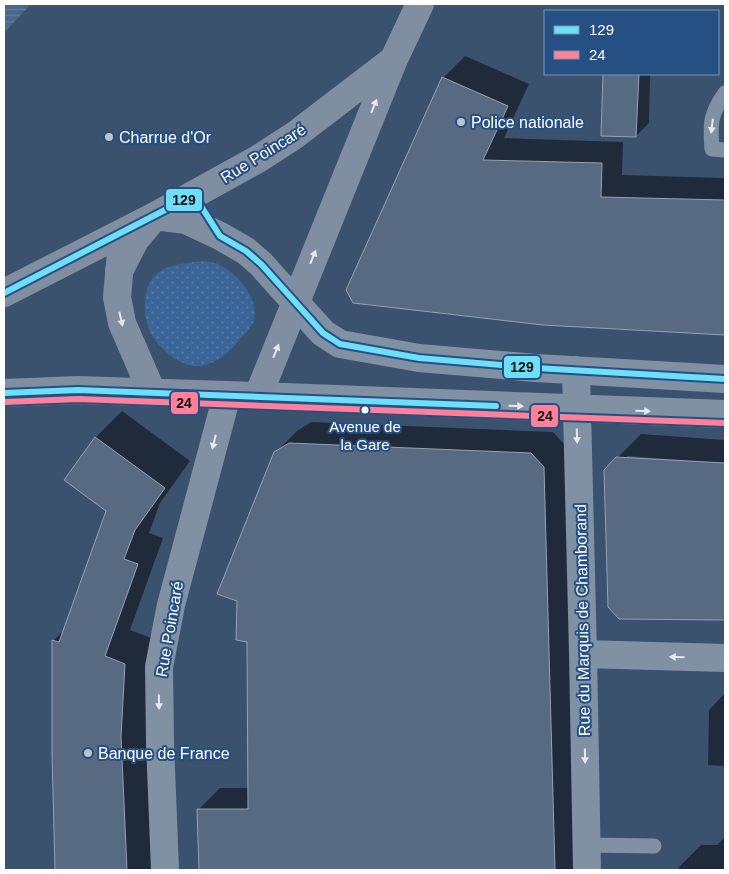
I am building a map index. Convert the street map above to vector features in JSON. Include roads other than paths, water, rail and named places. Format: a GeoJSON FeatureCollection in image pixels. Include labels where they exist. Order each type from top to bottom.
{"type":"FeatureCollection","features":[{"type":"Feature","properties":{"kind":"main road","name":"Rue Poincaré"},"geometry":{"type":"LineString","coordinates":[[258,396],[394,59],[420,4]]}},
{"type":"Feature","properties":{"kind":"main road","name":"Rue Poincaré"},"geometry":{"type":"LineString","coordinates":[[4,293],[234,174],[295,135],[394,59]]}},
{"type":"Feature","properties":{"kind":"main road"},"geometry":{"type":"LineString","coordinates":[[194,195],[220,236]]}},
{"type":"Feature","properties":{"kind":"main road"},"geometry":{"type":"LineString","coordinates":[[119,271],[134,240],[155,216],[186,220],[246,251],[261,264],[295,302]]}},
{"type":"Feature","properties":{"kind":"main road"},"geometry":{"type":"LineString","coordinates":[[122,232],[117,297],[122,323],[152,392]]}},
{"type":"Feature","properties":{"kind":"main road"},"geometry":{"type":"LineString","coordinates":[[4,393],[78,390],[258,396]]}},
{"type":"Feature","properties":{"kind":"street"},"geometry":{"type":"LineString","coordinates":[[295,302],[323,333],[340,344],[419,358],[536,368],[725,379]]}},
{"type":"Feature","properties":{"kind":"street","name":"Rue du Marquis de Chamborand"},"geometry":{"type":"LineString","coordinates":[[576,370],[584,654],[586,858]]}},
{"type":"Feature","properties":{"kind":"street","name":"Rue Poincaré"},"geometry":{"type":"LineString","coordinates":[[165,870],[159,667],[171,605],[227,395]]}},
{"type":"Feature","properties":{"kind":"street"},"geometry":{"type":"LineString","coordinates":[[258,396],[725,414]]}},
{"type":"Feature","properties":{"kind":"street"},"geometry":{"type":"LineString","coordinates":[[584,654],[725,658]]}},
{"type":"Feature","properties":{"kind":"lane"},"geometry":{"type":"LineString","coordinates":[[725,93],[716,107],[711,128],[712,149],[725,150]]}},
{"type":"Feature","properties":{"kind":"lane"},"geometry":{"type":"LineString","coordinates":[[586,858],[654,846]]}},
{"type":"Feature","properties":{"kind":"place","name":"Police nationale"},"geometry":{"type":"Point","coordinates":[461,122]}},
{"type":"Feature","properties":{"kind":"place","name":"Charrue d'Or"},"geometry":{"type":"Point","coordinates":[109,137]}},
{"type":"Feature","properties":{"kind":"place","name":"Avenue de la Gare"},"geometry":{"type":"Point","coordinates":[365,410]}},
{"type":"Feature","properties":{"kind":"place","name":"Banque de France"},"geometry":{"type":"Point","coordinates":[88,753]}}]}
